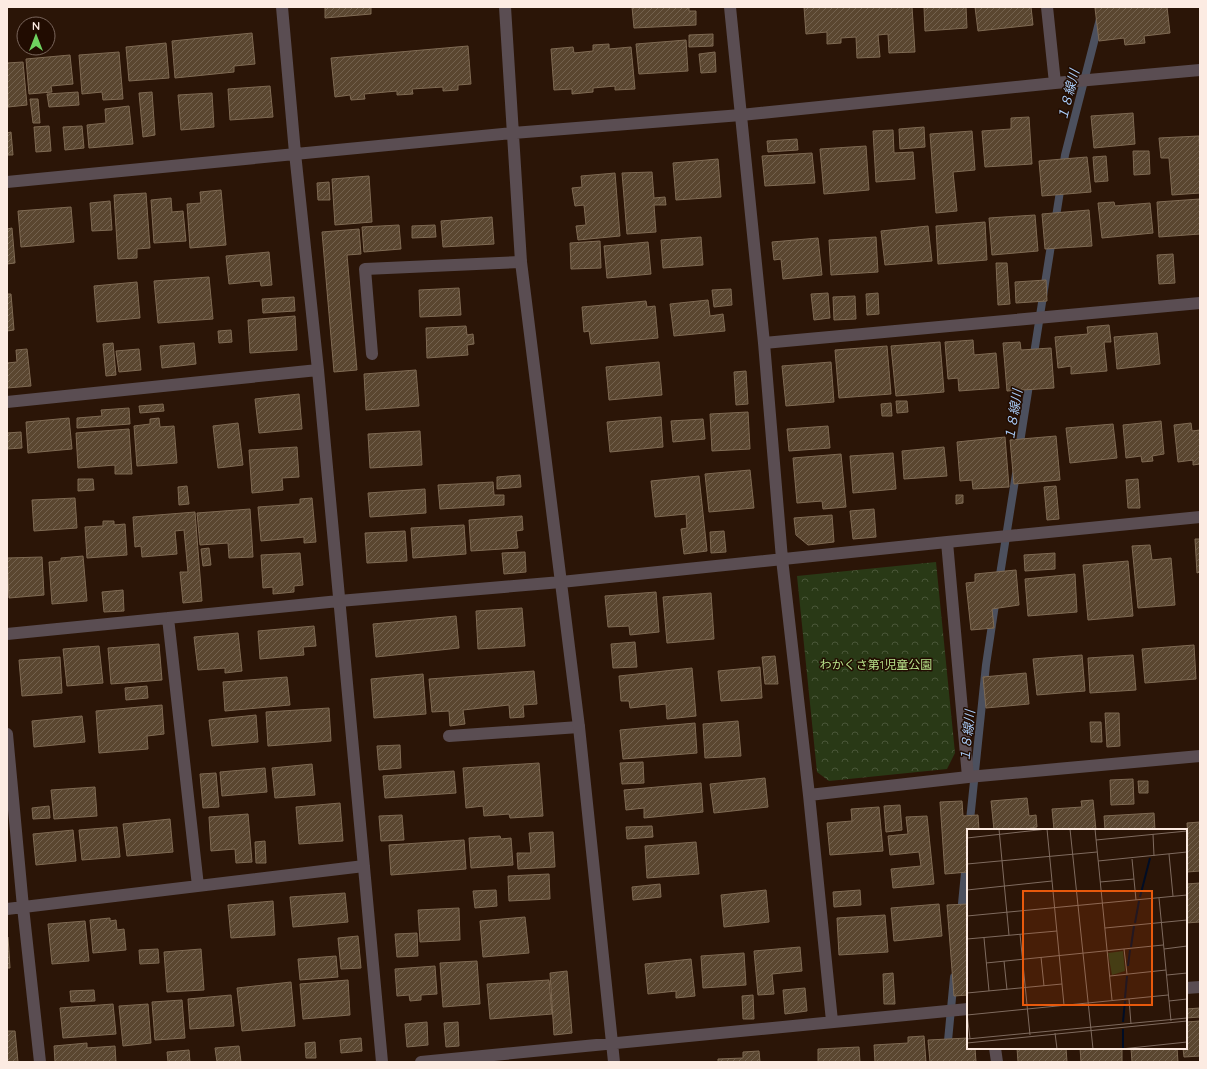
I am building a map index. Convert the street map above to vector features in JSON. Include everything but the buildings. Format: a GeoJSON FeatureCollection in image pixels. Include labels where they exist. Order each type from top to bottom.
{"type":"FeatureCollection","features":[{"type":"Feature","properties":{"kind":"street"},"geometry":{"type":"LineString","coordinates":[[282,7],[295,153],[318,370],[382,1062]]}},
{"type":"Feature","properties":{"kind":"street"},"geometry":{"type":"LineString","coordinates":[[505,7],[522,262],[579,727],[614,1062]]}},
{"type":"Feature","properties":{"kind":"street"},"geometry":{"type":"LineString","coordinates":[[730,7],[764,343],[782,559],[810,794],[832,1022]]}},
{"type":"Feature","properties":{"kind":"street"},"geometry":{"type":"LineString","coordinates":[[1047,7],[1054,83]]}},
{"type":"Feature","properties":{"kind":"street"},"geometry":{"type":"LineString","coordinates":[[7,182],[295,153],[513,133],[741,115],[1054,83],[1200,70]]}},
{"type":"Feature","properties":{"kind":"street"},"geometry":{"type":"LineString","coordinates":[[372,354],[365,269],[522,262]]}},
{"type":"Feature","properties":{"kind":"street"},"geometry":{"type":"LineString","coordinates":[[764,343],[1200,303]]}},
{"type":"Feature","properties":{"kind":"street"},"geometry":{"type":"LineString","coordinates":[[7,402],[318,370]]}},
{"type":"Feature","properties":{"kind":"street"},"geometry":{"type":"LineString","coordinates":[[7,634],[339,601],[561,582],[1200,517]]}},
{"type":"Feature","properties":{"kind":"street"},"geometry":{"type":"LineString","coordinates":[[948,542],[968,777]]}},
{"type":"Feature","properties":{"kind":"street"},"geometry":{"type":"LineString","coordinates":[[168,618],[198,886]]}},
{"type":"Feature","properties":{"kind":"street"},"geometry":{"type":"LineString","coordinates":[[449,736],[579,727]]}},
{"type":"Feature","properties":{"kind":"street"},"geometry":{"type":"LineString","coordinates":[[7,734],[23,907],[40,1062]]}},
{"type":"Feature","properties":{"kind":"street"},"geometry":{"type":"LineString","coordinates":[[810,794],[968,777],[1200,756]]}},
{"type":"Feature","properties":{"kind":"street"},"geometry":{"type":"LineString","coordinates":[[7,909],[364,866]]}},
{"type":"Feature","properties":{"kind":"street"},"geometry":{"type":"LineString","coordinates":[[1187,988],[1200,986]]}},
{"type":"Feature","properties":{"kind":"street"},"geometry":{"type":"LineString","coordinates":[[421,1062],[967,1009]]}},
{"type":"Feature","properties":{"kind":"street"},"geometry":{"type":"LineString","coordinates":[[995,1049],[997,1062]]}},
{"type":"Feature","properties":{"kind":"green space","name":"わかくさ第1児童公園"},"geometry":{"type":"Polygon","coordinates":[[[936,562],[955,753],[947,769],[829,781],[817,772],[797,576],[936,562]]]}},
{"type":"Feature","properties":{"kind":"waterway","name":"１８線川"},"geometry":{"type":"LineString","coordinates":[[1063,168],[1103,7]]}},
{"type":"Feature","properties":{"kind":"waterway","name":"１８線川"},"geometry":{"type":"LineString","coordinates":[[1055,223],[1061,185]]}},
{"type":"Feature","properties":{"kind":"waterway","name":"１８線川"},"geometry":{"type":"LineString","coordinates":[[1033,360],[1052,239]]}},
{"type":"Feature","properties":{"kind":"waterway","name":"１８線川"},"geometry":{"type":"LineString","coordinates":[[1019,449],[1030,379]]}},
{"type":"Feature","properties":{"kind":"waterway","name":"１８線川"},"geometry":{"type":"LineString","coordinates":[[999,581],[1016,474]]}},
{"type":"Feature","properties":{"kind":"waterway","name":"１８線川"},"geometry":{"type":"LineString","coordinates":[[969,829],[986,665],[996,598]]}},
{"type":"Feature","properties":{"kind":"waterway","name":"１８線川"},"geometry":{"type":"LineString","coordinates":[[961,914],[967,852]]}},
{"type":"Feature","properties":{"kind":"waterway","name":"１８線川"},"geometry":{"type":"LineString","coordinates":[[946,1062],[954,977]]}}]}
